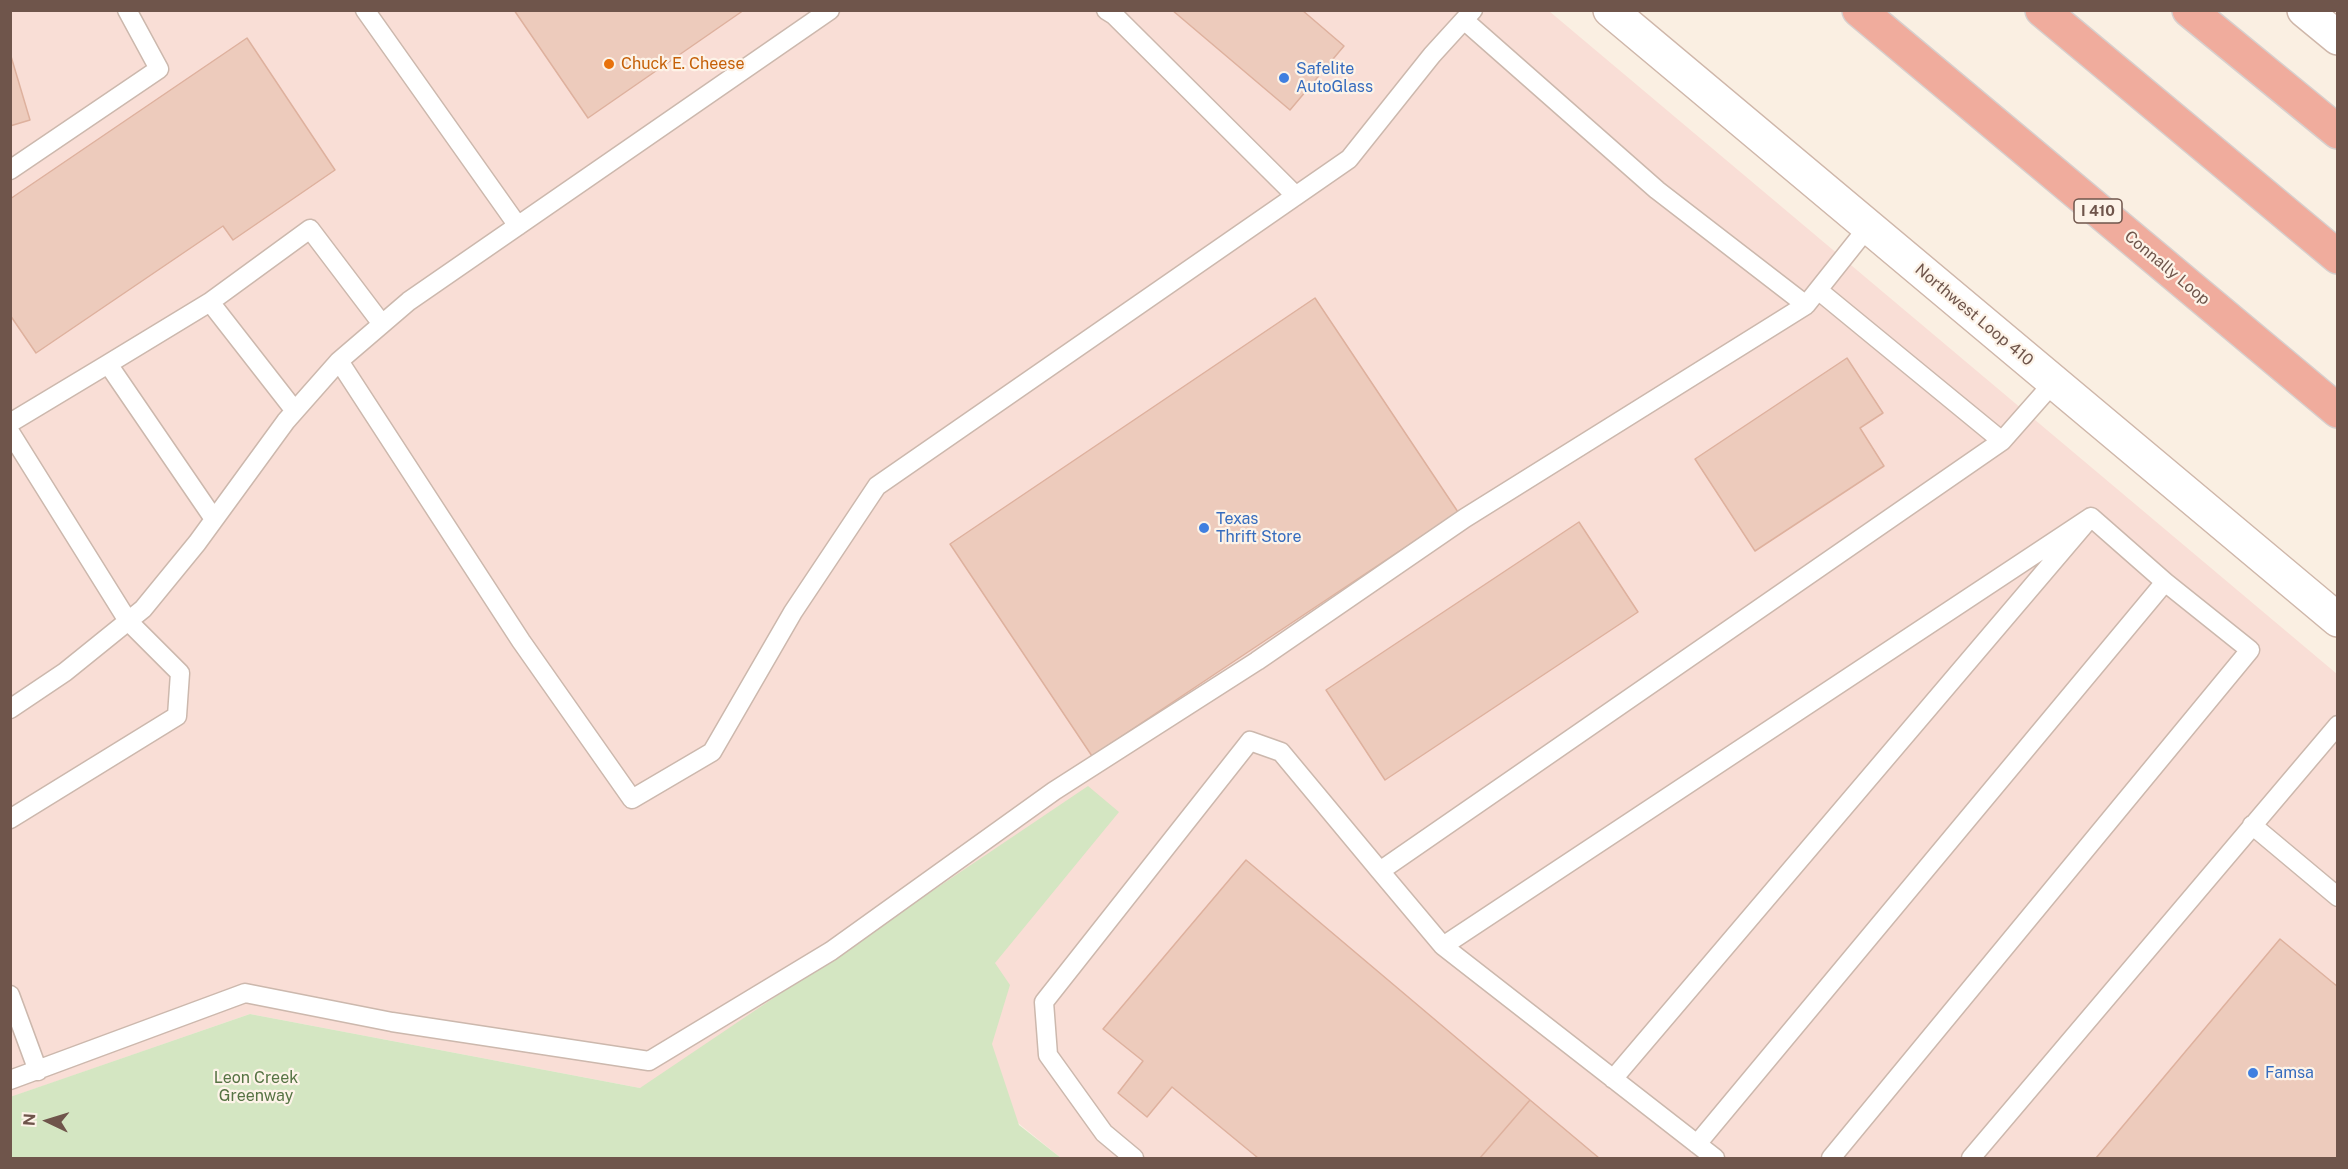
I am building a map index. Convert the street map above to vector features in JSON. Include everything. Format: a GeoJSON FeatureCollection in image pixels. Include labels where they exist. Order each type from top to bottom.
{"type":"FeatureCollection","features":[{"type":"Feature","properties":{"kind":"highway","name":"Connally Loop"},"geometry":{"type":"LineString","coordinates":[[1859,10],[2337,411]]}},
{"type":"Feature","properties":{"kind":"highway"},"geometry":{"type":"LineString","coordinates":[[2042,10],[2337,257]]}},
{"type":"Feature","properties":{"kind":"highway"},"geometry":{"type":"LineString","coordinates":[[2189,10],[2337,132]]}},
{"type":"Feature","properties":{"kind":"main road","name":"Northwest Loop 410"},"geometry":{"type":"LineString","coordinates":[[1610,10],[2337,620]]}},
{"type":"Feature","properties":{"kind":"main road"},"geometry":{"type":"LineString","coordinates":[[2304,10],[2337,38]]}},
{"type":"Feature","properties":{"kind":"lane"},"geometry":{"type":"LineString","coordinates":[[10,170],[159,69],[127,10]]}},
{"type":"Feature","properties":{"kind":"lane"},"geometry":{"type":"LineString","coordinates":[[365,10],[518,226]]}},
{"type":"Feature","properties":{"kind":"lane"},"geometry":{"type":"LineString","coordinates":[[10,709],[66,672],[142,609],[214,519],[295,411],[339,361],[382,324],[409,301],[830,10]]}},
{"type":"Feature","properties":{"kind":"lane"},"geometry":{"type":"LineString","coordinates":[[1106,10],[1114,15],[1296,195]]}},
{"type":"Feature","properties":{"kind":"lane"},"geometry":{"type":"LineString","coordinates":[[339,361],[521,641],[632,799],[712,752],[793,612],[877,486],[1348,159],[1432,55],[1469,15],[1657,190],[1806,305]]}},
{"type":"Feature","properties":{"kind":"lane"},"geometry":{"type":"LineString","coordinates":[[10,1080],[245,993],[393,1023],[649,1061],[831,951],[1054,792],[1257,661],[1465,518],[1806,305],[1868,226]]}},
{"type":"Feature","properties":{"kind":"lane"},"geometry":{"type":"LineString","coordinates":[[10,423],[210,302],[310,230],[382,324]]}},
{"type":"Feature","properties":{"kind":"lane"},"geometry":{"type":"LineString","coordinates":[[1818,290],[2002,441]]}},
{"type":"Feature","properties":{"kind":"lane"},"geometry":{"type":"LineString","coordinates":[[210,302],[295,411]]}},
{"type":"Feature","properties":{"kind":"lane"},"geometry":{"type":"LineString","coordinates":[[108,364],[214,519]]}},
{"type":"Feature","properties":{"kind":"lane"},"geometry":{"type":"LineString","coordinates":[[1380,871],[2002,441],[2054,382]]}},
{"type":"Feature","properties":{"kind":"lane"},"geometry":{"type":"LineString","coordinates":[[10,432],[128,621],[180,673],[177,716],[10,819]]}},
{"type":"Feature","properties":{"kind":"lane"},"geometry":{"type":"LineString","coordinates":[[1443,946],[2091,517]]}},
{"type":"Feature","properties":{"kind":"lane"},"geometry":{"type":"LineString","coordinates":[[1831,1158],[2250,650],[2165,582],[2091,517]]}},
{"type":"Feature","properties":{"kind":"lane"},"geometry":{"type":"LineString","coordinates":[[1613,1079],[2091,517]]}},
{"type":"Feature","properties":{"kind":"lane"},"geometry":{"type":"LineString","coordinates":[[1697,1144],[2165,582]]}},
{"type":"Feature","properties":{"kind":"lane"},"geometry":{"type":"LineString","coordinates":[[1971,1158],[2337,725]]}},
{"type":"Feature","properties":{"kind":"lane"},"geometry":{"type":"LineString","coordinates":[[1134,1158],[1104,1133],[1048,1055],[1044,1002],[1250,741],[1281,752],[1443,946],[1716,1158]]}},
{"type":"Feature","properties":{"kind":"lane"},"geometry":{"type":"LineString","coordinates":[[2252,825],[2337,897]]}},
{"type":"Feature","properties":{"kind":"lane"},"geometry":{"type":"LineString","coordinates":[[10,995],[38,1071]]}},
{"type":"Feature","properties":{"kind":"shaded area"},"geometry":{"type":"Polygon","coordinates":[[[10,11],[1549,11],[2337,674],[2337,1158],[1061,1158],[942,1061],[640,1088],[250,1014],[11,1097],[10,11]]]}},
{"type":"Feature","properties":{"kind":"green space","name":"Leon Creek Greenway"},"geometry":{"type":"Polygon","coordinates":[[[1088,786],[1119,812],[995,963],[1010,985],[992,1044],[1019,1125],[1061,1158],[11,1158],[10,1097],[250,1014],[640,1088],[1088,786]]]}},
{"type":"Feature","properties":{"kind":"building","name":"Chuck E. Cheese"},"geometry":{"type":"Polygon","coordinates":[[[514,10],[744,10],[588,118],[514,10]]]}},
{"type":"Feature","properties":{"kind":"building","name":"Safelite AutoGlass"},"geometry":{"type":"Polygon","coordinates":[[[1172,10],[1302,10],[1344,46],[1290,110],[1172,10]]]}},
{"type":"Feature","properties":{"kind":"building"},"geometry":{"type":"Polygon","coordinates":[[[247,38],[335,170],[233,240],[223,226],[36,353],[10,315],[10,199],[247,38]]]}},
{"type":"Feature","properties":{"kind":"building"},"geometry":{"type":"Polygon","coordinates":[[[10,53],[30,120],[10,126],[10,53]]]}},
{"type":"Feature","properties":{"kind":"building","name":"Texas Thrift Store"},"geometry":{"type":"Polygon","coordinates":[[[1315,298],[1458,512],[1092,756],[950,544],[1315,298]]]}},
{"type":"Feature","properties":{"kind":"building"},"geometry":{"type":"Polygon","coordinates":[[[1847,358],[1883,413],[1860,428],[1884,466],[1755,551],[1695,459],[1847,358]]]}},
{"type":"Feature","properties":{"kind":"building"},"geometry":{"type":"Polygon","coordinates":[[[1579,522],[1638,612],[1385,780],[1326,690],[1579,522]]]}},
{"type":"Feature","properties":{"kind":"building"},"geometry":{"type":"Polygon","coordinates":[[[1246,860],[1530,1100],[1480,1158],[1258,1158],[1172,1087],[1147,1117],[1118,1093],[1143,1061],[1103,1029],[1246,860]]]}},
{"type":"Feature","properties":{"kind":"building","name":"Famsa"},"geometry":{"type":"Polygon","coordinates":[[[2280,939],[2338,987],[2338,1158],[2096,1158],[2280,939]]]}},
{"type":"Feature","properties":{"kind":"building"},"geometry":{"type":"Polygon","coordinates":[[[1530,1100],[1599,1158],[1480,1158],[1530,1100]]]}},
{"type":"Feature","properties":{"kind":"place","name":"Chuck E. Cheese"},"geometry":{"type":"Point","coordinates":[609,64]}},
{"type":"Feature","properties":{"kind":"place","name":"Safelite AutoGlass"},"geometry":{"type":"Point","coordinates":[1284,78]}},
{"type":"Feature","properties":{"kind":"place","name":"Texas Thrift Store"},"geometry":{"type":"Point","coordinates":[1204,528]}},
{"type":"Feature","properties":{"kind":"place","name":"Famsa"},"geometry":{"type":"Point","coordinates":[2253,1073]}}]}
